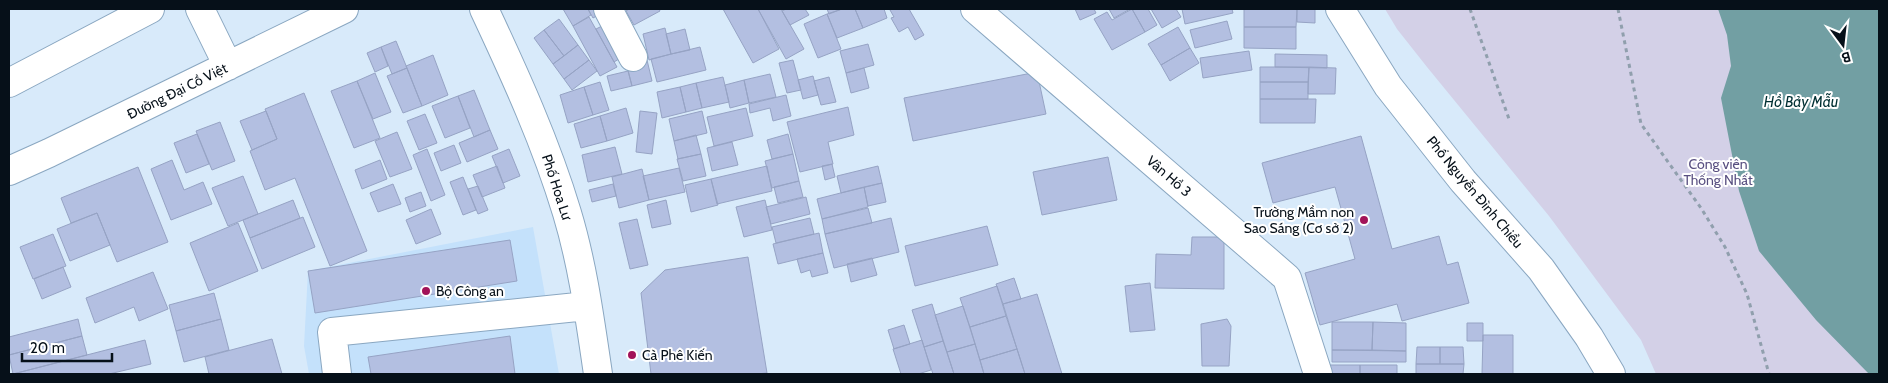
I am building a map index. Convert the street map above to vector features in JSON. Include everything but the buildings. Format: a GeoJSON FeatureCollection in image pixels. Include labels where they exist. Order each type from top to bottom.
{"type":"FeatureCollection","features":[{"type":"Feature","properties":{"kind":"street"},"geometry":{"type":"LineString","coordinates":[[9,82],[150,9]]}},
{"type":"Feature","properties":{"kind":"street"},"geometry":{"type":"LineString","coordinates":[[200,9],[228,66]]}},
{"type":"Feature","properties":{"kind":"street","name":"Đường Đại Cồ Việt"},"geometry":{"type":"LineString","coordinates":[[9,171],[344,9]]}},
{"type":"Feature","properties":{"kind":"street","name":"Phố Hoa Lư"},"geometry":{"type":"LineString","coordinates":[[484,9],[538,128],[567,213],[579,258],[598,374]]}},
{"type":"Feature","properties":{"kind":"street"},"geometry":{"type":"LineString","coordinates":[[608,9],[633,57]]}},
{"type":"Feature","properties":{"kind":"street","name":"Vân Hồ 3"},"geometry":{"type":"LineString","coordinates":[[975,9],[1287,278],[1318,374]]}},
{"type":"Feature","properties":{"kind":"street","name":"Phố Nguyễn Đình Chiểu"},"geometry":{"type":"LineString","coordinates":[[1340,9],[1388,86],[1463,181],[1542,269],[1589,337],[1611,374]]}},
{"type":"Feature","properties":{"kind":"street"},"geometry":{"type":"LineString","coordinates":[[338,374],[332,332],[587,306]]}},
{"type":"Feature","properties":{"kind":"path"},"geometry":{"type":"LineString","coordinates":[[1470,9],[1509,119]]}},
{"type":"Feature","properties":{"kind":"path"},"geometry":{"type":"LineString","coordinates":[[1618,9],[1641,124],[1701,208],[1725,246],[1747,294],[1769,374]]}},
{"type":"Feature","properties":{"kind":"shaded area","name":"Bộ Công an"},"geometry":{"type":"Polygon","coordinates":[[[533,227],[559,374],[309,374],[304,346],[308,271],[533,227]]]}},
{"type":"Feature","properties":{"kind":"green space","name":"Công viên Thống Nhất"},"geometry":{"type":"Polygon","coordinates":[[[1385,9],[1879,9],[1879,374],[1656,374],[1641,340],[1549,216],[1427,67],[1397,29],[1385,9]]]}},
{"type":"Feature","properties":{"kind":"water","name":"Hồ Bảy Mẫu"},"geometry":{"type":"Polygon","coordinates":[[[1718,9],[1879,9],[1879,374],[1869,374],[1816,320],[1759,251],[1739,191],[1721,98],[1731,66],[1727,35],[1718,9]]]}},
{"type":"Feature","properties":{"kind":"place","name":"Trường Mầm non Sao Sáng (Cơ sở 2)"},"geometry":{"type":"Point","coordinates":[1364,220]}},
{"type":"Feature","properties":{"kind":"place","name":"Bộ Công an"},"geometry":{"type":"Point","coordinates":[426,291]}},
{"type":"Feature","properties":{"kind":"place","name":"Cà Phê Kiến"},"geometry":{"type":"Point","coordinates":[632,355]}}]}
